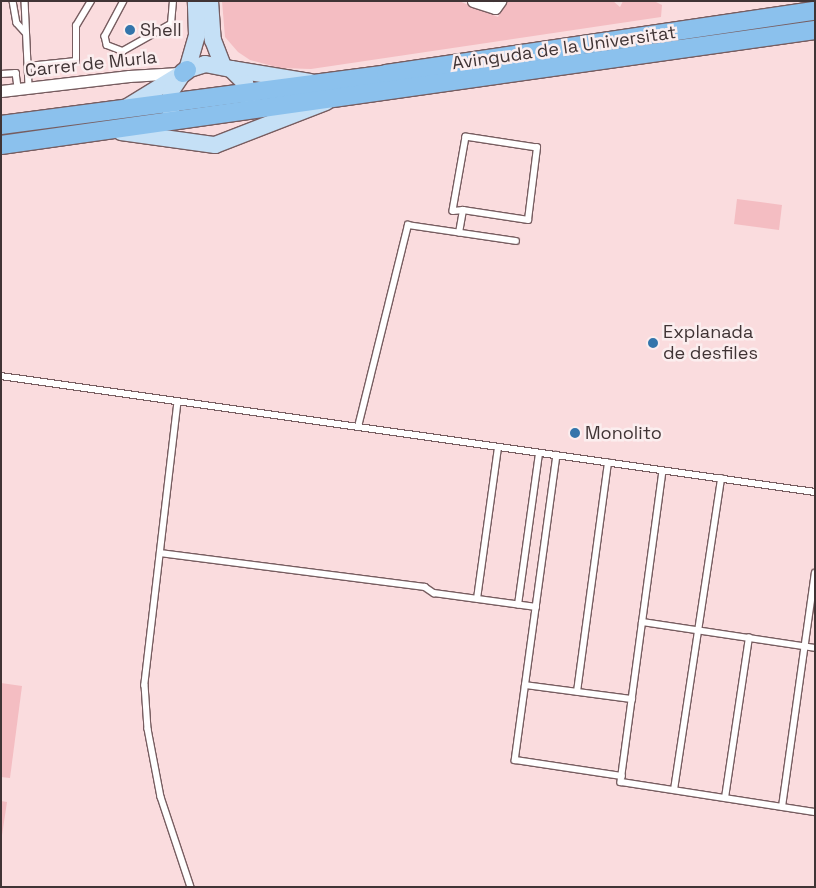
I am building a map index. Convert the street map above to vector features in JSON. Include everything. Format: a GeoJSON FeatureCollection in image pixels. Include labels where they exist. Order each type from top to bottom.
{"type":"FeatureCollection","features":[{"type":"Feature","properties":{"kind":"main road","name":"Avinguda de la Universitat"},"geometry":{"type":"LineString","coordinates":[[1,145],[172,121],[314,82],[815,11]]}},
{"type":"Feature","properties":{"kind":"main road","name":"Avinguda de la Universitat"},"geometry":{"type":"LineString","coordinates":[[1,125],[169,102],[334,99],[815,30]]}},
{"type":"Feature","properties":{"kind":"street"},"geometry":{"type":"LineString","coordinates":[[192,142],[180,133],[172,121],[169,102],[176,81],[185,72],[197,35],[196,1]]}},
{"type":"Feature","properties":{"kind":"street"},"geometry":{"type":"LineString","coordinates":[[210,1],[213,40],[227,68],[239,76],[250,100],[237,135]]}},
{"type":"Feature","properties":{"kind":"street"},"geometry":{"type":"LineString","coordinates":[[473,1],[498,5]]}},
{"type":"Feature","properties":{"kind":"street","name":"Avinguda de la Universitat"},"geometry":{"type":"LineString","coordinates":[[127,107],[185,72],[205,64],[314,82]]}},
{"type":"Feature","properties":{"kind":"street","name":"Carrer de Murla"},"geometry":{"type":"LineString","coordinates":[[1,90],[128,76],[185,72]]}},
{"type":"Feature","properties":{"kind":"street","name":"Avinguda de la Universitat"},"geometry":{"type":"LineString","coordinates":[[103,131],[215,145],[334,99]]}},
{"type":"Feature","properties":{"kind":"lane"},"geometry":{"type":"LineString","coordinates":[[13,1],[17,23],[26,33]]}},
{"type":"Feature","properties":{"kind":"lane"},"geometry":{"type":"LineString","coordinates":[[23,88],[28,66],[25,1]]}},
{"type":"Feature","properties":{"kind":"lane"},"geometry":{"type":"LineString","coordinates":[[28,66],[76,61],[76,26],[91,1]]}},
{"type":"Feature","properties":{"kind":"lane"},"geometry":{"type":"LineString","coordinates":[[124,1],[105,36],[106,45],[123,51],[171,24],[174,1]]}},
{"type":"Feature","properties":{"kind":"lane"},"geometry":{"type":"LineString","coordinates":[[1,74],[16,73],[23,88]]}},
{"type":"Feature","properties":{"kind":"lane"},"geometry":{"type":"LineString","coordinates":[[466,137],[537,148],[528,220],[463,210],[453,210],[466,137]]}},
{"type":"Feature","properties":{"kind":"lane"},"geometry":{"type":"LineString","coordinates":[[459,233],[463,210]]}},
{"type":"Feature","properties":{"kind":"lane"},"geometry":{"type":"LineString","coordinates":[[358,427],[408,225],[516,241]]}},
{"type":"Feature","properties":{"kind":"lane"},"geometry":{"type":"LineString","coordinates":[[1,376],[815,492]]}},
{"type":"Feature","properties":{"kind":"lane"},"geometry":{"type":"LineString","coordinates":[[178,402],[145,685],[148,730],[161,797],[191,887]]}},
{"type":"Feature","properties":{"kind":"lane"},"geometry":{"type":"LineString","coordinates":[[477,599],[498,447]]}},
{"type":"Feature","properties":{"kind":"lane"},"geometry":{"type":"LineString","coordinates":[[518,605],[539,453]]}},
{"type":"Feature","properties":{"kind":"lane"},"geometry":{"type":"LineString","coordinates":[[557,456],[515,760],[622,776]]}},
{"type":"Feature","properties":{"kind":"lane"},"geometry":{"type":"LineString","coordinates":[[577,692],[608,463]]}},
{"type":"Feature","properties":{"kind":"lane"},"geometry":{"type":"LineString","coordinates":[[663,471],[621,782],[815,812]]}},
{"type":"Feature","properties":{"kind":"lane"},"geometry":{"type":"LineString","coordinates":[[674,790],[697,631],[722,479]]}},
{"type":"Feature","properties":{"kind":"lane"},"geometry":{"type":"LineString","coordinates":[[160,553],[425,586],[434,593],[536,607]]}},
{"type":"Feature","properties":{"kind":"lane"},"geometry":{"type":"LineString","coordinates":[[782,807],[815,572]]}},
{"type":"Feature","properties":{"kind":"lane"},"geometry":{"type":"LineString","coordinates":[[642,622],[815,648]]}},
{"type":"Feature","properties":{"kind":"lane"},"geometry":{"type":"LineString","coordinates":[[725,798],[749,638]]}},
{"type":"Feature","properties":{"kind":"lane"},"geometry":{"type":"LineString","coordinates":[[525,685],[632,698]]}},
{"type":"Feature","properties":{"kind":"shaded area"},"geometry":{"type":"Polygon","coordinates":[[[222,1],[459,1],[498,17],[507,1],[613,1],[620,7],[623,1],[654,1],[662,5],[661,17],[311,69],[280,68],[250,60],[238,52],[225,37],[222,1]]]}},
{"type":"Feature","properties":{"kind":"shaded area"},"geometry":{"type":"Polygon","coordinates":[[[737,199],[782,205],[779,230],[734,224],[737,199]]]}},
{"type":"Feature","properties":{"kind":"shaded area"},"geometry":{"type":"Polygon","coordinates":[[[1,683],[22,686],[10,778],[1,777],[1,683]]]}},
{"type":"Feature","properties":{"kind":"shaded area"},"geometry":{"type":"Polygon","coordinates":[[[1,801],[7,802],[1,842],[1,801]]]}},
{"type":"Feature","properties":{"kind":"place","name":"Shell"},"geometry":{"type":"Point","coordinates":[130,30]}},
{"type":"Feature","properties":{"kind":"place","name":"Explanada de desfiles"},"geometry":{"type":"Point","coordinates":[653,343]}},
{"type":"Feature","properties":{"kind":"place","name":"Monolito"},"geometry":{"type":"Point","coordinates":[575,433]}}]}
